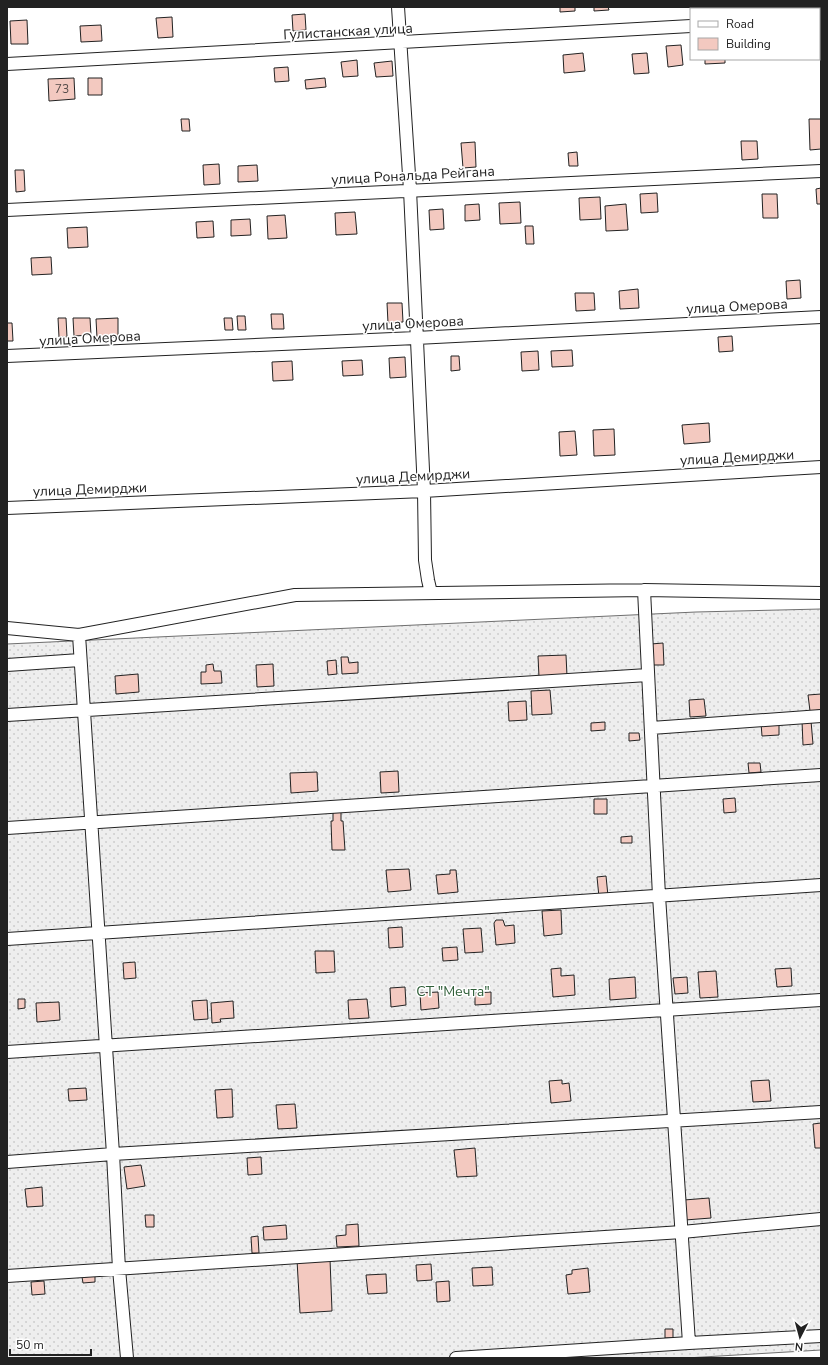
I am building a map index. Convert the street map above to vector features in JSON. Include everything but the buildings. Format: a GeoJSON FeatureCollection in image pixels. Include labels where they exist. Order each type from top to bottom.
{"type":"FeatureCollection","features":[{"type":"Feature","properties":{"kind":"street"},"geometry":{"type":"LineString","coordinates":[[398,7],[410,190],[426,560],[428,580],[432,593]]}},
{"type":"Feature","properties":{"kind":"street","name":"Гулистанская улица"},"geometry":{"type":"LineString","coordinates":[[7,64],[690,26]]}},
{"type":"Feature","properties":{"kind":"street","name":"улица Рональда Рейгана"},"geometry":{"type":"LineString","coordinates":[[7,210],[821,171]]}},
{"type":"Feature","properties":{"kind":"street","name":"улица Омерова"},"geometry":{"type":"LineString","coordinates":[[7,356],[416,338],[821,317]]}},
{"type":"Feature","properties":{"kind":"street","name":"улица Демирджи"},"geometry":{"type":"LineString","coordinates":[[7,508],[424,491],[821,467]]}},
{"type":"Feature","properties":{"kind":"street"},"geometry":{"type":"LineString","coordinates":[[644,590],[659,896],[689,1342]]}},
{"type":"Feature","properties":{"kind":"street"},"geometry":{"type":"LineString","coordinates":[[7,628],[78,635],[295,595],[644,590],[821,593]]}},
{"type":"Feature","properties":{"kind":"street"},"geometry":{"type":"LineString","coordinates":[[78,635],[113,1154],[119,1269],[127,1358]]}},
{"type":"Feature","properties":{"kind":"street"},"geometry":{"type":"LineString","coordinates":[[7,665],[80,660]]}},
{"type":"Feature","properties":{"kind":"street"},"geometry":{"type":"LineString","coordinates":[[7,715],[648,675]]}},
{"type":"Feature","properties":{"kind":"street"},"geometry":{"type":"LineString","coordinates":[[651,728],[821,716]]}},
{"type":"Feature","properties":{"kind":"street"},"geometry":{"type":"LineString","coordinates":[[7,828],[821,775]]}},
{"type":"Feature","properties":{"kind":"street"},"geometry":{"type":"LineString","coordinates":[[7,939],[821,885]]}},
{"type":"Feature","properties":{"kind":"street"},"geometry":{"type":"LineString","coordinates":[[7,1052],[821,1000]]}},
{"type":"Feature","properties":{"kind":"street"},"geometry":{"type":"LineString","coordinates":[[7,1162],[113,1154],[674,1122],[821,1112]]}},
{"type":"Feature","properties":{"kind":"street"},"geometry":{"type":"LineString","coordinates":[[7,1276],[682,1232],[821,1219]]}},
{"type":"Feature","properties":{"kind":"street"},"geometry":{"type":"LineString","coordinates":[[456,1358],[689,1342],[821,1336]]}},
{"type":"Feature","properties":{"kind":"green space","name":"СТ \"Мечта\""},"geometry":{"type":"Polygon","coordinates":[[[821,609],[821,1350],[686,1358],[7,1358],[7,644],[696,612],[821,609]]]}}]}
